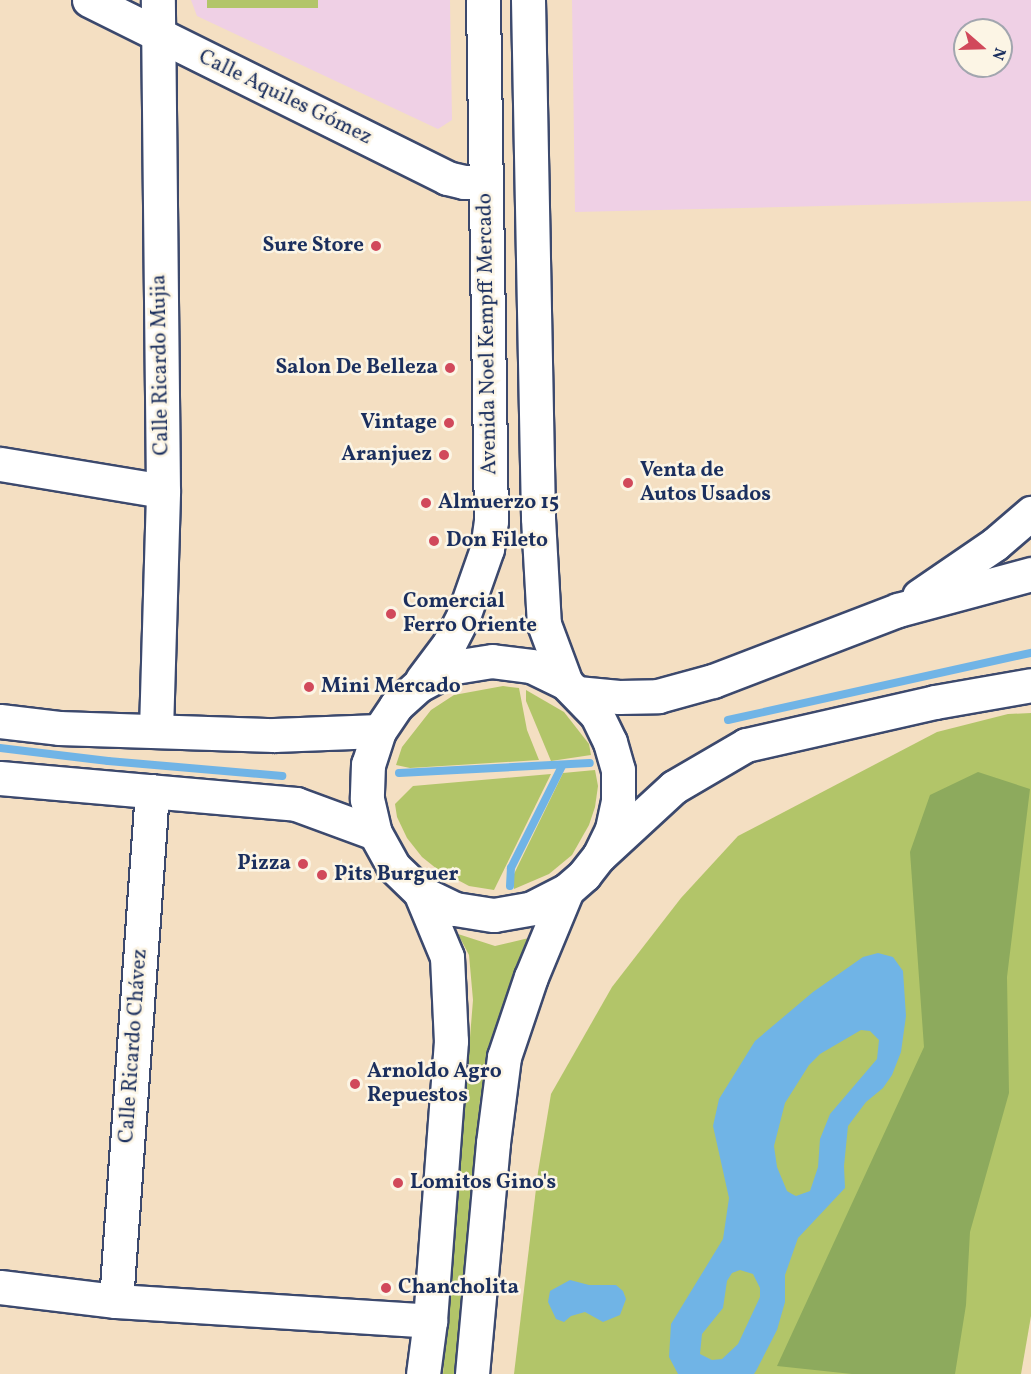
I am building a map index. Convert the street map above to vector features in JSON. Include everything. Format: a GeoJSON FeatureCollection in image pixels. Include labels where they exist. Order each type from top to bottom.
{"type":"FeatureCollection","features":[{"type":"Feature","properties":{"kind":"street","name":"Calle Aquiles Gómez"},"geometry":{"type":"LineString","coordinates":[[89,0],[157,36],[447,178],[464,182],[485,182]]}},
{"type":"Feature","properties":{"kind":"street","name":"Calle Ricardo Mujia"},"geometry":{"type":"LineString","coordinates":[[156,730],[163,491],[158,0]]}},
{"type":"Feature","properties":{"kind":"street","name":"Avenida Noel Kempff Mercado"},"geometry":{"type":"LineString","coordinates":[[418,685],[448,644],[463,617],[487,549],[490,530],[483,0]]}},
{"type":"Feature","properties":{"kind":"street"},"geometry":{"type":"LineString","coordinates":[[528,0],[544,624],[572,688],[597,715],[610,742],[618,770],[618,800],[612,830],[599,856]]}},
{"type":"Feature","properties":{"kind":"street"},"geometry":{"type":"LineString","coordinates":[[0,464],[163,491]]}},
{"type":"Feature","properties":{"kind":"street"},"geometry":{"type":"LineString","coordinates":[[898,610],[995,544],[1031,513]]}},
{"type":"Feature","properties":{"kind":"street"},"geometry":{"type":"LineString","coordinates":[[1031,574],[898,610],[713,681],[658,696],[619,697],[572,688],[531,666],[492,661],[453,667],[418,685],[396,706],[379,731],[368,764],[367,799],[375,833],[393,866],[420,892],[455,909],[494,915],[532,908],[567,890],[584,875],[599,856],[674,787],[746,746],[935,702],[1031,685]]}},
{"type":"Feature","properties":{"kind":"street"},"geometry":{"type":"LineString","coordinates":[[0,721],[58,728],[274,735],[379,731]]}},
{"type":"Feature","properties":{"kind":"street"},"geometry":{"type":"LineString","coordinates":[[0,778],[296,804],[375,833]]}},
{"type":"Feature","properties":{"kind":"street","name":"Calle Ricardo Chávez"},"geometry":{"type":"LineString","coordinates":[[116,1301],[152,791]]}},
{"type":"Feature","properties":{"kind":"street"},"geometry":{"type":"LineString","coordinates":[[472,1374],[492,1143],[504,1057],[531,977],[567,890]]}},
{"type":"Feature","properties":{"kind":"street"},"geometry":{"type":"LineString","coordinates":[[420,892],[447,957],[452,1041],[430,1321],[423,1374]]}},
{"type":"Feature","properties":{"kind":"street"},"geometry":{"type":"LineString","coordinates":[[0,1287],[116,1301],[430,1321]]}},
{"type":"Feature","properties":{"kind":"shaded area"},"geometry":{"type":"Polygon","coordinates":[[[191,0],[450,0],[452,120],[438,129],[197,16],[191,0]]]}},
{"type":"Feature","properties":{"kind":"shaded area"},"geometry":{"type":"Polygon","coordinates":[[[572,0],[1031,0],[1031,201],[575,212],[572,0]]]}},
{"type":"Feature","properties":{"kind":"green space"},"geometry":{"type":"Polygon","coordinates":[[[207,0],[318,0],[318,8],[207,8],[207,0]]]}},
{"type":"Feature","properties":{"kind":"green space"},"geometry":{"type":"Polygon","coordinates":[[[503,686],[519,688],[527,730],[539,760],[410,768],[396,765],[402,747],[431,710],[454,695],[503,686]]]}},
{"type":"Feature","properties":{"kind":"green space"},"geometry":{"type":"Polygon","coordinates":[[[526,690],[564,712],[589,744],[591,755],[551,761],[526,701],[526,690]]]}},
{"type":"Feature","properties":{"kind":"green space"},"geometry":{"type":"Polygon","coordinates":[[[1031,713],[1031,1316],[1021,1374],[514,1374],[538,1172],[551,1094],[612,987],[681,898],[738,836],[937,732],[1008,714],[1031,713]]]}},
{"type":"Feature","properties":{"kind":"green space"},"geometry":{"type":"Polygon","coordinates":[[[595,770],[598,786],[595,807],[589,825],[572,855],[549,874],[514,889],[514,874],[563,773],[595,770]]]}},
{"type":"Feature","properties":{"kind":"green space"},"geometry":{"type":"Polygon","coordinates":[[[978,772],[1030,789],[1007,977],[1009,1093],[970,1232],[966,1305],[955,1374],[852,1374],[777,1366],[924,1047],[910,852],[930,795],[978,772]]]}},
{"type":"Feature","properties":{"kind":"green space"},"geometry":{"type":"Polygon","coordinates":[[[551,774],[494,890],[469,886],[437,869],[422,857],[407,838],[397,817],[395,804],[413,786],[551,774]]]}},
{"type":"Feature","properties":{"kind":"green space"},"geometry":{"type":"Polygon","coordinates":[[[458,934],[495,946],[533,937],[502,1007],[480,1100],[456,1374],[443,1374],[473,1000],[469,955],[458,934]]]}},
{"type":"Feature","properties":{"kind":"water"},"geometry":{"type":"Polygon","coordinates":[[[878,953],[893,957],[903,971],[906,1016],[901,1052],[892,1075],[883,1088],[866,1102],[848,1126],[844,1166],[845,1188],[798,1238],[785,1275],[785,1302],[777,1330],[754,1374],[678,1374],[669,1357],[671,1324],[723,1239],[729,1198],[713,1126],[719,1099],[755,1041],[813,992],[863,957],[878,953]],[[861,1030],[820,1054],[809,1065],[785,1103],[774,1146],[777,1167],[787,1191],[796,1196],[810,1191],[818,1167],[820,1139],[830,1114],[877,1059],[879,1040],[870,1031],[861,1030]],[[740,1270],[732,1273],[727,1281],[723,1308],[702,1334],[700,1354],[712,1360],[722,1359],[738,1344],[760,1297],[760,1288],[753,1274],[740,1270]]]}},
{"type":"Feature","properties":{"kind":"water"},"geometry":{"type":"Polygon","coordinates":[[[570,1280],[589,1285],[616,1285],[623,1291],[626,1299],[620,1315],[603,1322],[585,1312],[571,1316],[564,1322],[556,1319],[548,1302],[550,1291],[570,1280]]]}},
{"type":"Feature","properties":{"kind":"waterway"},"geometry":{"type":"LineString","coordinates":[[728,720],[1031,653]]}},
{"type":"Feature","properties":{"kind":"waterway"},"geometry":{"type":"LineString","coordinates":[[0,748],[108,761],[282,776]]}},
{"type":"Feature","properties":{"kind":"waterway"},"geometry":{"type":"LineString","coordinates":[[399,773],[590,763]]}},
{"type":"Feature","properties":{"kind":"waterway"},"geometry":{"type":"LineString","coordinates":[[510,886],[511,868],[562,766]]}},
{"type":"Feature","properties":{"kind":"place","name":"Sure Store"},"geometry":{"type":"Point","coordinates":[376,246]}},
{"type":"Feature","properties":{"kind":"place","name":"Salon De Belleza"},"geometry":{"type":"Point","coordinates":[450,368]}},
{"type":"Feature","properties":{"kind":"place","name":"Vintage"},"geometry":{"type":"Point","coordinates":[449,423]}},
{"type":"Feature","properties":{"kind":"place","name":"Aranjuez"},"geometry":{"type":"Point","coordinates":[444,455]}},
{"type":"Feature","properties":{"kind":"place","name":"Venta de Autos Usados"},"geometry":{"type":"Point","coordinates":[628,483]}},
{"type":"Feature","properties":{"kind":"place","name":"Almuerzo 15"},"geometry":{"type":"Point","coordinates":[426,503]}},
{"type":"Feature","properties":{"kind":"place","name":"Don Fileto"},"geometry":{"type":"Point","coordinates":[434,541]}},
{"type":"Feature","properties":{"kind":"place","name":"Comercial Ferro Oriente"},"geometry":{"type":"Point","coordinates":[391,614]}},
{"type":"Feature","properties":{"kind":"place","name":"Mini Mercado"},"geometry":{"type":"Point","coordinates":[309,687]}},
{"type":"Feature","properties":{"kind":"place","name":"Pizza"},"geometry":{"type":"Point","coordinates":[303,864]}},
{"type":"Feature","properties":{"kind":"place","name":"Pits Burguer"},"geometry":{"type":"Point","coordinates":[322,875]}},
{"type":"Feature","properties":{"kind":"place","name":"Arnoldo Agro Repuestos"},"geometry":{"type":"Point","coordinates":[355,1084]}},
{"type":"Feature","properties":{"kind":"place","name":"Lomitos Gino's"},"geometry":{"type":"Point","coordinates":[398,1183]}},
{"type":"Feature","properties":{"kind":"place","name":"Chancholita"},"geometry":{"type":"Point","coordinates":[386,1288]}}]}
